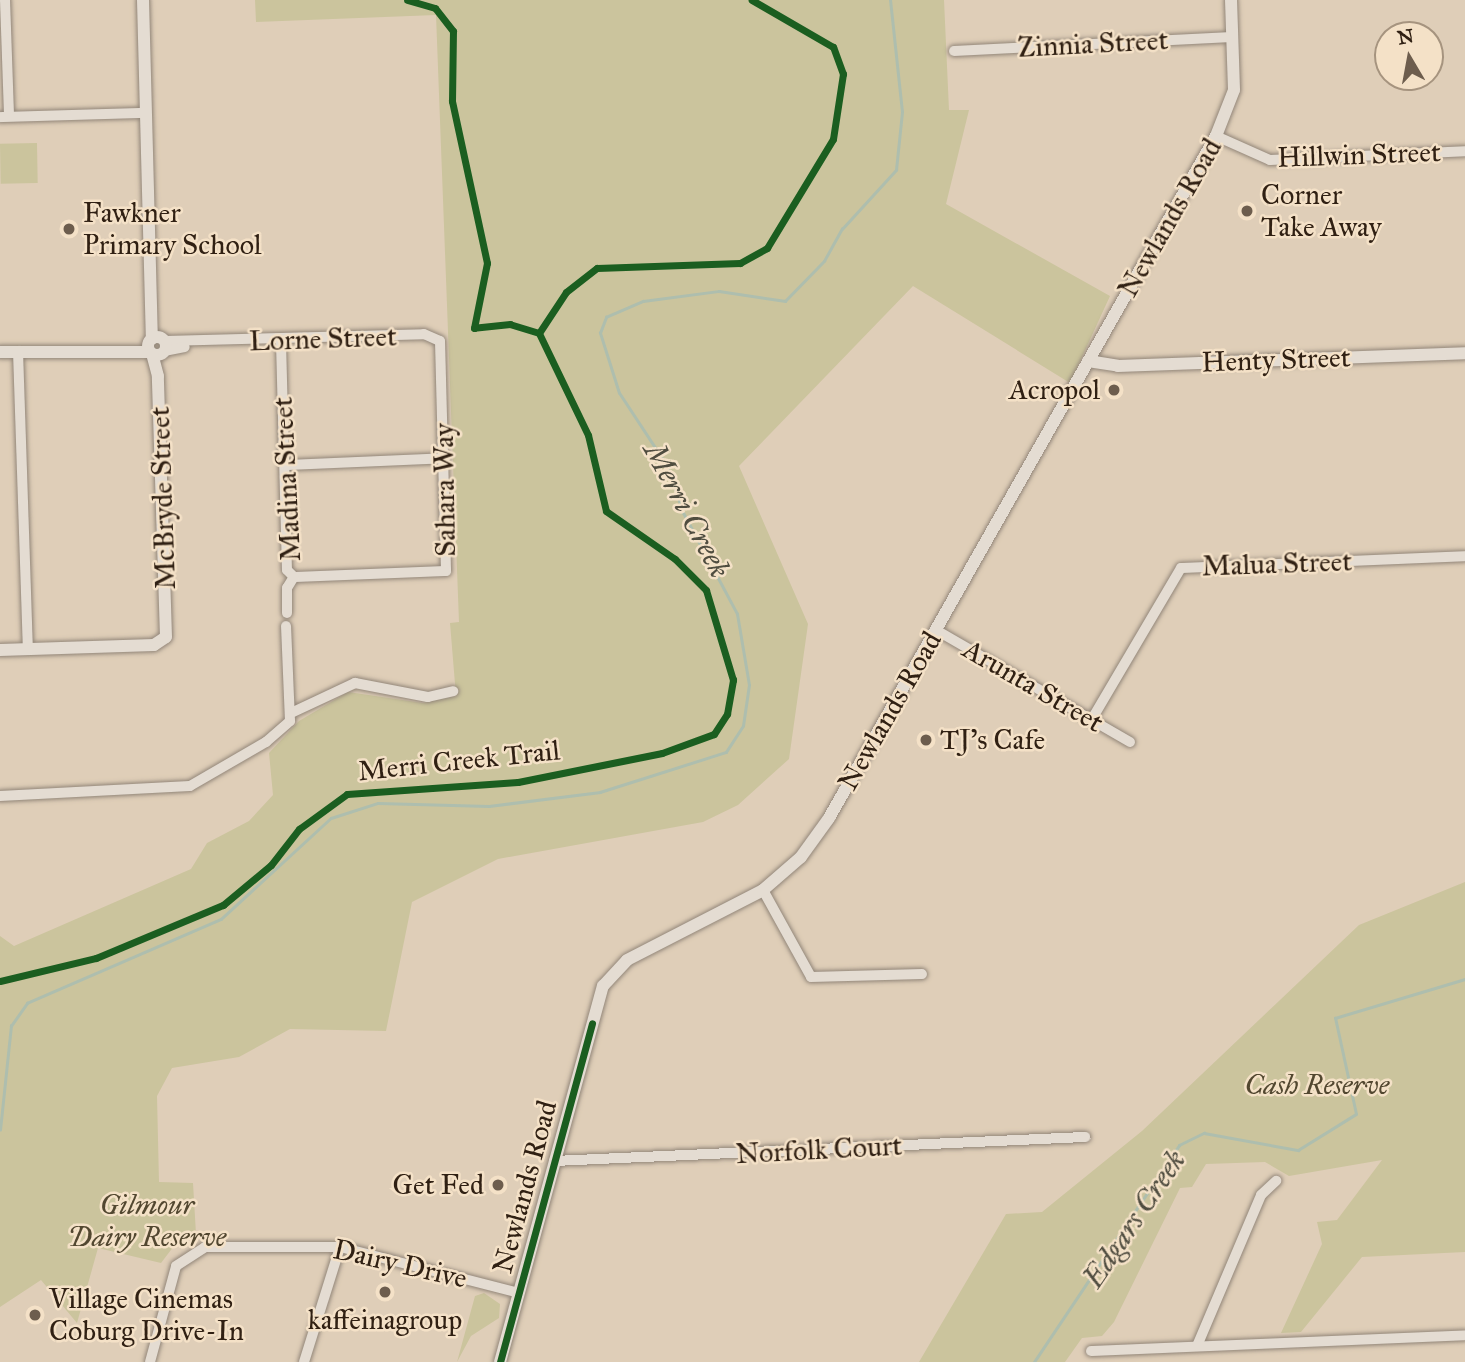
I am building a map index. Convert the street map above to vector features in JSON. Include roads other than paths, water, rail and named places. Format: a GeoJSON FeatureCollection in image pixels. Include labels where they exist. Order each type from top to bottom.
{"type":"FeatureCollection","features":[{"type":"Feature","properties":{"kind":"street"},"geometry":{"type":"LineString","coordinates":[[5,0],[5,116],[143,113]]}},
{"type":"Feature","properties":{"kind":"street","name":"McBryde Street"},"geometry":{"type":"LineString","coordinates":[[28,649],[154,645],[166,637],[168,620],[148,120],[143,113],[144,0]]}},
{"type":"Feature","properties":{"kind":"street","name":"Newlands Road"},"geometry":{"type":"LineString","coordinates":[[500,1362],[599,998],[613,971],[763,890],[816,838],[1216,136],[1234,90],[1231,0]]}},
{"type":"Feature","properties":{"kind":"street","name":"Zinnia Street"},"geometry":{"type":"LineString","coordinates":[[954,51],[1232,37]]}},
{"type":"Feature","properties":{"kind":"street","name":"Hillwin Street"},"geometry":{"type":"LineString","coordinates":[[1216,136],[1270,160],[1465,151]]}},
{"type":"Feature","properties":{"kind":"street","name":"Lorne Street"},"geometry":{"type":"LineString","coordinates":[[0,352],[424,334],[440,341]]}},
{"type":"Feature","properties":{"kind":"street","name":"Madina Street"},"geometry":{"type":"LineString","coordinates":[[281,341],[287,465],[287,570],[294,577],[286,588],[287,613]]}},
{"type":"Feature","properties":{"kind":"street","name":"Sahara Way"},"geometry":{"type":"LineString","coordinates":[[294,577],[446,571],[440,341]]}},
{"type":"Feature","properties":{"kind":"street"},"geometry":{"type":"LineString","coordinates":[[0,650],[28,649],[18,351]]}},
{"type":"Feature","properties":{"kind":"street","name":"Henty Street"},"geometry":{"type":"LineString","coordinates":[[1088,361],[1118,366],[1465,353]]}},
{"type":"Feature","properties":{"kind":"street"},"geometry":{"type":"LineString","coordinates":[[287,465],[445,458]]}},
{"type":"Feature","properties":{"kind":"street","name":"Malua Street"},"geometry":{"type":"LineString","coordinates":[[1092,719],[1181,568],[1465,556]]}},
{"type":"Feature","properties":{"kind":"street"},"geometry":{"type":"LineString","coordinates":[[0,796],[190,786],[283,732],[291,713],[286,626]]}},
{"type":"Feature","properties":{"kind":"street","name":"Arunta Street"},"geometry":{"type":"LineString","coordinates":[[936,629],[1130,742]]}},
{"type":"Feature","properties":{"kind":"street"},"geometry":{"type":"LineString","coordinates":[[291,713],[355,683],[428,697],[453,691]]}},
{"type":"Feature","properties":{"kind":"street"},"geometry":{"type":"LineString","coordinates":[[763,890],[811,976],[922,974]]}},
{"type":"Feature","properties":{"kind":"street","name":"Norfolk Court"},"geometry":{"type":"LineString","coordinates":[[554,1161],[1085,1137]]}},
{"type":"Feature","properties":{"kind":"street"},"geometry":{"type":"LineString","coordinates":[[1197,1346],[1261,1195],[1276,1181]]}},
{"type":"Feature","properties":{"kind":"street","name":"Dairy Drive"},"geometry":{"type":"LineString","coordinates":[[150,1362],[176,1266],[188,1254],[205,1247],[340,1247],[519,1293]]}},
{"type":"Feature","properties":{"kind":"street"},"geometry":{"type":"LineString","coordinates":[[304,1362],[340,1247]]}},
{"type":"Feature","properties":{"kind":"street"},"geometry":{"type":"LineString","coordinates":[[1091,1351],[1465,1335]]}},
{"type":"Feature","properties":{"kind":"waterway","name":"Merri Creek"},"geometry":{"type":"LineString","coordinates":[[0,1130],[11,1026],[27,1003],[221,919],[331,818],[378,803],[489,806],[600,792],[726,752],[743,726],[749,685],[737,614],[683,513],[667,466],[619,393],[600,333],[606,317],[643,301],[719,291],[785,301],[824,261],[842,229],[896,170],[902,112],[890,0]]}},
{"type":"Feature","properties":{"kind":"waterway","name":"Edgars Creek"},"geometry":{"type":"LineString","coordinates":[[1034,1362],[1179,1145],[1204,1133],[1298,1150],[1356,1114],[1335,1018],[1465,979]]}},
{"type":"Feature","properties":{"kind":"place","name":"Corner Take Away"},"geometry":{"type":"Point","coordinates":[1247,211]}},
{"type":"Feature","properties":{"kind":"place","name":"Fawkner Primary School"},"geometry":{"type":"Point","coordinates":[69,229]}},
{"type":"Feature","properties":{"kind":"place","name":"Acropol"},"geometry":{"type":"Point","coordinates":[1114,390]}},
{"type":"Feature","properties":{"kind":"place","name":"TJ's Cafe"},"geometry":{"type":"Point","coordinates":[926,740]}},
{"type":"Feature","properties":{"kind":"place","name":"Get Fed"},"geometry":{"type":"Point","coordinates":[498,1185]}},
{"type":"Feature","properties":{"kind":"place","name":"kaffeinagroup"},"geometry":{"type":"Point","coordinates":[385,1292]}},
{"type":"Feature","properties":{"kind":"place","name":"Village Cinemas Coburg Drive-In"},"geometry":{"type":"Point","coordinates":[35,1315]}},
{"type":"Feature","properties":{"kind":"park label","name":"Cash Reserve"},"geometry":{"type":"Point","coordinates":[1317,1085]}},
{"type":"Feature","properties":{"kind":"park label","name":"Gilmour Dairy Reserve"},"geometry":{"type":"Point","coordinates":[147,1221]}}]}
